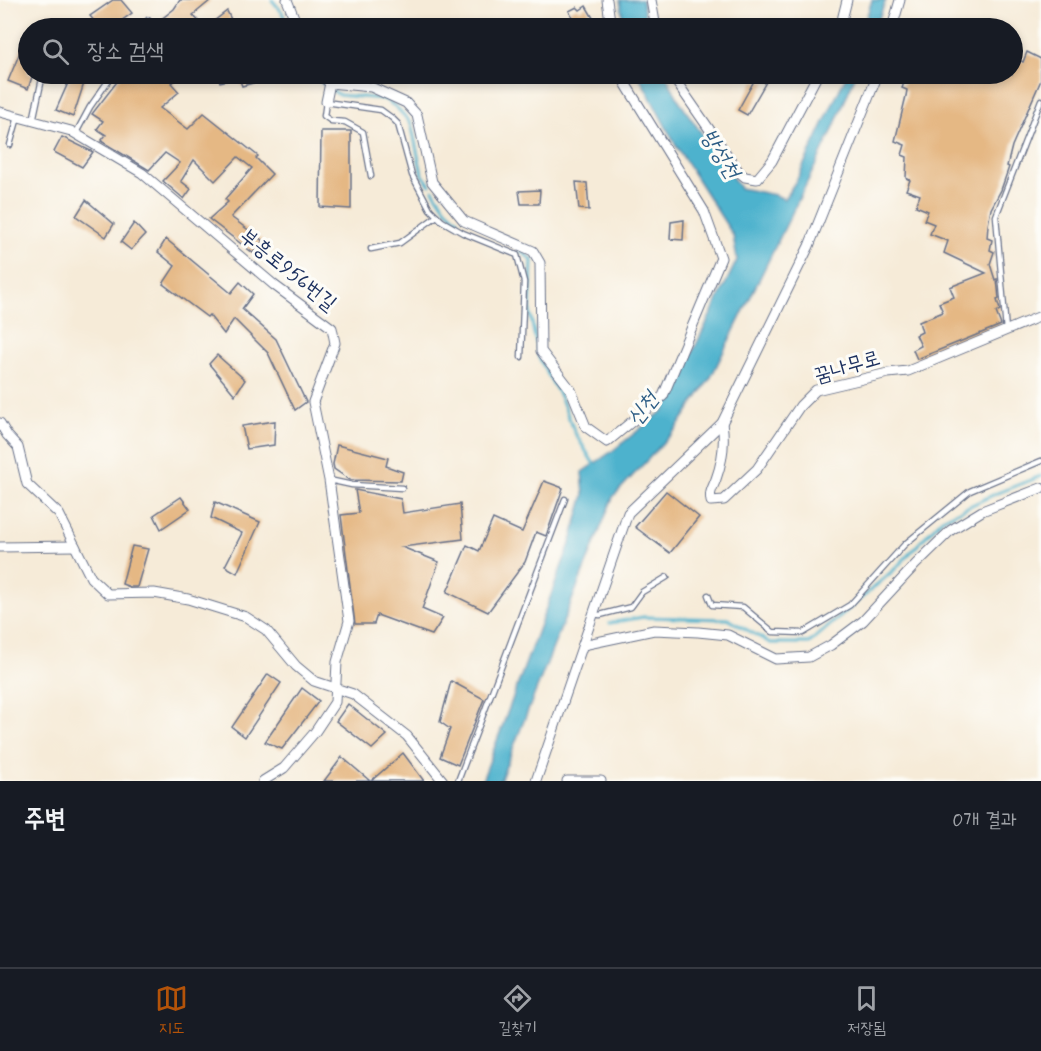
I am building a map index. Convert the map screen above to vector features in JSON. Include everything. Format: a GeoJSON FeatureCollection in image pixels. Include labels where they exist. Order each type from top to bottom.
{"type":"FeatureCollection","features":[{"type":"Feature","properties":{"kind":"street"},"geometry":{"type":"LineString","coordinates":[[287,0],[294,18]]}},
{"type":"Feature","properties":{"kind":"street"},"geometry":{"type":"LineString","coordinates":[[606,0],[609,18]]}},
{"type":"Feature","properties":{"kind":"street"},"geometry":{"type":"LineString","coordinates":[[651,0],[654,18]]}},
{"type":"Feature","properties":{"kind":"street"},"geometry":{"type":"LineString","coordinates":[[842,18],[847,0]]}},
{"type":"Feature","properties":{"kind":"street"},"geometry":{"type":"LineString","coordinates":[[895,18],[900,0]]}},
{"type":"Feature","properties":{"kind":"street"},"geometry":{"type":"LineString","coordinates":[[326,102],[330,84]]}},
{"type":"Feature","properties":{"kind":"street"},"geometry":{"type":"LineString","coordinates":[[340,84],[371,87],[406,103],[417,115],[432,182],[464,221],[532,250],[540,263],[541,351],[572,390],[586,427],[607,442],[663,396],[721,258],[704,211],[627,84]]}},
{"type":"Feature","properties":{"kind":"street"},"geometry":{"type":"LineString","coordinates":[[678,84],[739,172],[745,177],[757,179],[772,162],[813,84]]}},
{"type":"Feature","properties":{"kind":"street"},"geometry":{"type":"LineString","coordinates":[[536,781],[628,513],[722,423],[809,246],[874,84]]}},
{"type":"Feature","properties":{"kind":"street","name":"부흥로956번길"},"geometry":{"type":"LineString","coordinates":[[0,112],[76,134],[142,172],[274,285],[332,328],[335,344],[313,402],[329,480],[349,621],[337,662],[335,702],[315,732],[284,768],[262,781]]}},
{"type":"Feature","properties":{"kind":"street","name":"꿈나무로"},"geometry":{"type":"LineString","coordinates":[[722,423],[725,440],[716,479],[710,492],[711,501],[723,500],[757,469],[800,406],[816,390],[888,373],[908,371],[1041,316]]}},
{"type":"Feature","properties":{"kind":"street"},"geometry":{"type":"LineString","coordinates":[[0,423],[4,439],[18,447],[27,484],[58,514],[91,578],[108,594],[154,593],[188,599],[246,617],[266,630],[296,666],[314,681],[337,687],[362,699],[407,736],[443,781]]}},
{"type":"Feature","properties":{"kind":"street"},"geometry":{"type":"LineString","coordinates":[[583,645],[654,630],[698,632],[728,635],[776,659],[809,657],[831,645],[863,621],[951,530],[982,511],[1041,488]]}},
{"type":"Feature","properties":{"kind":"street"},"geometry":{"type":"LineString","coordinates":[[0,547],[75,546]]}},
{"type":"Feature","properties":{"kind":"street"},"geometry":{"type":"LineString","coordinates":[[567,781],[601,781]]}},
{"type":"Feature","properties":{"kind":"lane"},"geometry":{"type":"LineString","coordinates":[[33,121],[41,84]]}},
{"type":"Feature","properties":{"kind":"lane"},"geometry":{"type":"LineString","coordinates":[[76,134],[90,107],[106,84]]}},
{"type":"Feature","properties":{"kind":"lane"},"geometry":{"type":"LineString","coordinates":[[1006,330],[996,216],[1041,100]]}},
{"type":"Feature","properties":{"kind":"lane"},"geometry":{"type":"LineString","coordinates":[[371,176],[363,132],[345,122],[331,121],[324,116],[326,102],[381,110],[392,118],[398,124],[412,174],[430,209],[463,233],[517,255],[524,282],[521,357]]}},
{"type":"Feature","properties":{"kind":"lane"},"geometry":{"type":"LineString","coordinates":[[10,145],[18,117]]}},
{"type":"Feature","properties":{"kind":"lane"},"geometry":{"type":"LineString","coordinates":[[371,249],[400,243],[437,216]]}},
{"type":"Feature","properties":{"kind":"lane"},"geometry":{"type":"LineString","coordinates":[[708,595],[712,605],[743,607],[773,632],[803,633],[850,605],[905,544],[970,491],[1041,461]]}},
{"type":"Feature","properties":{"kind":"lane"},"geometry":{"type":"LineString","coordinates":[[329,480],[352,485],[402,488]]}},
{"type":"Feature","properties":{"kind":"lane"},"geometry":{"type":"LineString","coordinates":[[458,781],[565,499]]}},
{"type":"Feature","properties":{"kind":"lane"},"geometry":{"type":"LineString","coordinates":[[593,614],[600,615],[631,607],[642,592],[667,577]]}},
{"type":"Feature","properties":{"kind":"water"},"geometry":{"type":"Polygon","coordinates":[[[620,0],[642,0],[645,18],[623,18],[620,0]]]}},
{"type":"Feature","properties":{"kind":"water"},"geometry":{"type":"Polygon","coordinates":[[[872,0],[886,0],[879,18],[866,18],[872,0]]]}},
{"type":"Feature","properties":{"kind":"water"},"geometry":{"type":"Polygon","coordinates":[[[643,84],[670,84],[681,104],[740,188],[784,199],[796,181],[842,84],[852,84],[830,136],[711,377],[676,429],[613,497],[500,781],[482,781],[571,541],[584,495],[582,472],[665,409],[737,260],[733,235],[676,146],[643,84]]]}},
{"type":"Feature","properties":{"kind":"building"},"geometry":{"type":"Polygon","coordinates":[[[113,0],[121,0],[132,13],[125,18],[92,18],[90,16],[113,0]]]}},
{"type":"Feature","properties":{"kind":"building"},"geometry":{"type":"Polygon","coordinates":[[[180,0],[211,0],[193,15],[196,18],[163,18],[174,9],[180,0]]]}},
{"type":"Feature","properties":{"kind":"building"},"geometry":{"type":"Polygon","coordinates":[[[586,6],[593,18],[573,18],[569,11],[577,7],[580,10],[586,6]]]}},
{"type":"Feature","properties":{"kind":"building"},"geometry":{"type":"Polygon","coordinates":[[[227,11],[230,18],[218,18],[227,11]]]}},
{"type":"Feature","properties":{"kind":"building"},"geometry":{"type":"Polygon","coordinates":[[[1027,52],[1041,59],[1041,80],[1012,146],[1007,166],[1009,167],[991,209],[988,225],[987,238],[992,240],[990,250],[994,252],[990,264],[995,280],[997,279],[999,299],[997,300],[1000,310],[996,312],[1001,325],[917,359],[913,350],[921,346],[916,335],[922,332],[919,322],[943,312],[939,303],[954,297],[950,287],[986,273],[944,253],[948,241],[930,234],[934,224],[924,220],[928,211],[916,206],[920,195],[906,190],[910,180],[906,178],[907,157],[902,155],[905,145],[895,141],[907,90],[902,88],[903,84],[1023,84],[1023,62],[1027,52]]]}},
{"type":"Feature","properties":{"kind":"building"},"geometry":{"type":"Polygon","coordinates":[[[18,57],[18,84],[30,84],[28,89],[8,81],[18,57]]]}},
{"type":"Feature","properties":{"kind":"building"},"geometry":{"type":"Polygon","coordinates":[[[68,84],[84,84],[73,117],[56,110],[68,84]]]}},
{"type":"Feature","properties":{"kind":"building"},"geometry":{"type":"Polygon","coordinates":[[[115,84],[172,84],[179,92],[160,108],[188,129],[204,113],[258,156],[256,158],[272,174],[231,217],[263,241],[253,253],[209,219],[228,202],[225,199],[252,168],[238,157],[215,181],[194,160],[181,181],[191,189],[184,199],[163,181],[180,163],[165,153],[149,170],[101,141],[106,135],[97,129],[103,121],[92,114],[115,84]]]}},
{"type":"Feature","properties":{"kind":"building"},"geometry":{"type":"Polygon","coordinates":[[[752,84],[765,84],[747,115],[738,110],[752,84]]]}},
{"type":"Feature","properties":{"kind":"building"},"geometry":{"type":"Polygon","coordinates":[[[321,131],[351,131],[351,209],[320,207],[321,131]]]}},
{"type":"Feature","properties":{"kind":"building"},"geometry":{"type":"Polygon","coordinates":[[[62,137],[93,152],[82,167],[54,152],[62,137]]]}},
{"type":"Feature","properties":{"kind":"building"},"geometry":{"type":"Polygon","coordinates":[[[576,182],[587,183],[589,210],[579,209],[576,182]]]}},
{"type":"Feature","properties":{"kind":"building"},"geometry":{"type":"Polygon","coordinates":[[[540,190],[539,204],[521,204],[519,191],[540,190]]]}},
{"type":"Feature","properties":{"kind":"building"},"geometry":{"type":"Polygon","coordinates":[[[86,200],[114,224],[106,237],[76,216],[86,200]]]}},
{"type":"Feature","properties":{"kind":"building"},"geometry":{"type":"Polygon","coordinates":[[[684,220],[683,240],[670,239],[671,222],[684,220]]]}},
{"type":"Feature","properties":{"kind":"building"},"geometry":{"type":"Polygon","coordinates":[[[134,223],[145,235],[131,250],[121,242],[134,223]]]}},
{"type":"Feature","properties":{"kind":"building"},"geometry":{"type":"Polygon","coordinates":[[[166,239],[231,293],[240,282],[253,294],[242,309],[276,339],[306,402],[295,410],[268,353],[234,319],[224,334],[209,315],[207,317],[163,284],[175,266],[158,252],[166,239]]]}},
{"type":"Feature","properties":{"kind":"building"},"geometry":{"type":"Polygon","coordinates":[[[217,355],[245,380],[235,395],[209,364],[217,355]]]}},
{"type":"Feature","properties":{"kind":"building"},"geometry":{"type":"Polygon","coordinates":[[[275,421],[274,445],[247,449],[242,426],[275,421]]]}},
{"type":"Feature","properties":{"kind":"building"},"geometry":{"type":"Polygon","coordinates":[[[337,445],[388,458],[386,466],[403,472],[401,481],[350,480],[334,469],[337,445]]]}},
{"type":"Feature","properties":{"kind":"building"},"geometry":{"type":"Polygon","coordinates":[[[544,481],[563,488],[546,536],[536,532],[525,562],[488,612],[447,592],[467,545],[479,551],[493,519],[522,532],[544,481]]]}},
{"type":"Feature","properties":{"kind":"building"},"geometry":{"type":"Polygon","coordinates":[[[355,490],[401,499],[403,513],[460,504],[463,539],[402,547],[439,562],[422,609],[443,618],[432,635],[377,615],[374,624],[355,624],[341,515],[359,513],[355,490]]]}},
{"type":"Feature","properties":{"kind":"building"},"geometry":{"type":"Polygon","coordinates":[[[666,491],[699,517],[670,553],[635,527],[666,491]]]}},
{"type":"Feature","properties":{"kind":"building"},"geometry":{"type":"Polygon","coordinates":[[[181,497],[190,509],[161,529],[154,515],[181,497]]]}},
{"type":"Feature","properties":{"kind":"building"},"geometry":{"type":"Polygon","coordinates":[[[215,502],[260,522],[237,573],[225,566],[242,533],[211,518],[215,502]]]}},
{"type":"Feature","properties":{"kind":"building"},"geometry":{"type":"Polygon","coordinates":[[[132,546],[148,549],[137,587],[122,584],[132,546]]]}},
{"type":"Feature","properties":{"kind":"building"},"geometry":{"type":"Polygon","coordinates":[[[268,674],[281,683],[245,737],[232,727],[268,674]]]}},
{"type":"Feature","properties":{"kind":"building"},"geometry":{"type":"Polygon","coordinates":[[[451,681],[484,699],[458,765],[440,757],[450,729],[440,722],[451,681]]]}},
{"type":"Feature","properties":{"kind":"building"},"geometry":{"type":"Polygon","coordinates":[[[302,688],[319,701],[282,749],[265,742],[302,688]]]}},
{"type":"Feature","properties":{"kind":"building"},"geometry":{"type":"Polygon","coordinates":[[[348,704],[387,735],[372,749],[336,721],[348,704]]]}},
{"type":"Feature","properties":{"kind":"building"},"geometry":{"type":"Polygon","coordinates":[[[403,753],[424,781],[371,781],[403,753]]]}},
{"type":"Feature","properties":{"kind":"building"},"geometry":{"type":"Polygon","coordinates":[[[342,757],[370,781],[324,781],[342,757]]]}},
{"type":"Feature","properties":{"kind":"waterway"},"geometry":{"type":"LineString","coordinates":[[272,0],[284,18]]}},
{"type":"Feature","properties":{"kind":"waterway"},"geometry":{"type":"LineString","coordinates":[[324,84],[339,95],[384,99],[396,107],[411,123],[422,174],[430,185]]}},
{"type":"Feature","properties":{"kind":"waterway"},"geometry":{"type":"LineString","coordinates":[[433,190],[446,209],[458,220]]}},
{"type":"Feature","properties":{"kind":"waterway"},"geometry":{"type":"LineString","coordinates":[[520,250],[532,260],[530,313],[539,358],[561,398],[575,433],[595,466]]}},
{"type":"Feature","properties":{"kind":"waterway"},"geometry":{"type":"LineString","coordinates":[[610,623],[643,617],[728,619],[770,643],[809,643],[895,569],[942,519],[995,494],[1041,476]]}},
{"type":"Feature","properties":{"kind":"water label","name":"방성천"},"geometry":{"type":"Point","coordinates":[720,154]}},
{"type":"Feature","properties":{"kind":"water label","name":"신천"},"geometry":{"type":"Point","coordinates":[643,409]}}]}
